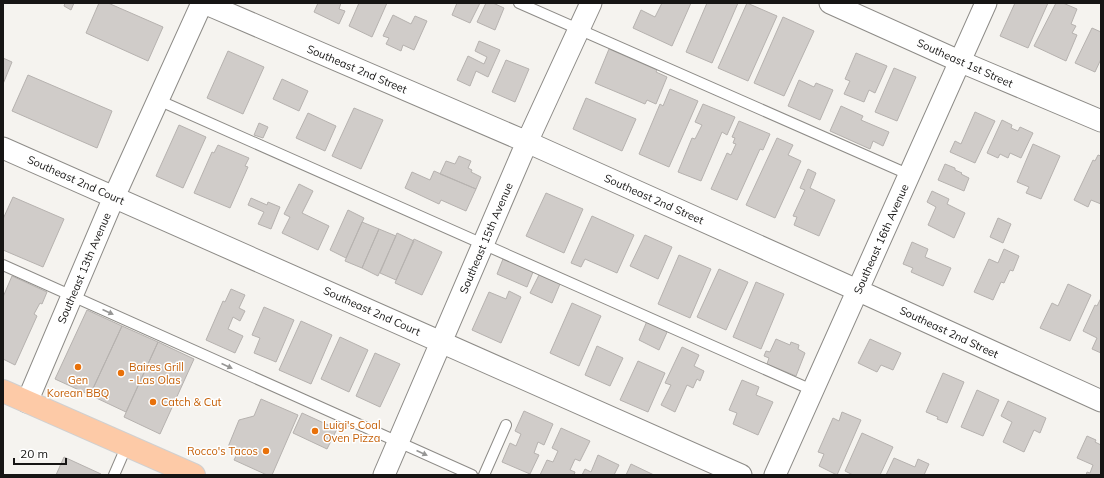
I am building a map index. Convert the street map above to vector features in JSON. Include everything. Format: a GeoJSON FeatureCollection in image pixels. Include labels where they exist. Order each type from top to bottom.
{"type":"FeatureCollection","features":[{"type":"Feature","properties":{"kind":"main road"},"geometry":{"type":"LineString","coordinates":[[3,391],[194,475]]}},
{"type":"Feature","properties":{"kind":"street","name":"Southeast 13th Avenue"},"geometry":{"type":"LineString","coordinates":[[27,402],[114,197],[203,3]]}},
{"type":"Feature","properties":{"kind":"street","name":"Southeast 2nd Street"},"geometry":{"type":"LineString","coordinates":[[203,3],[527,142],[1101,401]]}},
{"type":"Feature","properties":{"kind":"street","name":"Southeast 15th Avenue"},"geometry":{"type":"LineString","coordinates":[[384,475],[527,142],[591,3]]}},
{"type":"Feature","properties":{"kind":"street","name":"Southeast 1st Street"},"geometry":{"type":"LineString","coordinates":[[830,3],[959,61],[1101,121]]}},
{"type":"Feature","properties":{"kind":"street","name":"Southeast 16th Avenue"},"geometry":{"type":"LineString","coordinates":[[775,475],[986,3]]}},
{"type":"Feature","properties":{"kind":"street","name":"Southeast 2nd Court"},"geometry":{"type":"LineString","coordinates":[[3,148],[741,475]]}},
{"type":"Feature","properties":{"kind":"lane"},"geometry":{"type":"LineString","coordinates":[[518,3],[910,174]]}},
{"type":"Feature","properties":{"kind":"lane"},"geometry":{"type":"LineString","coordinates":[[158,100],[812,390]]}},
{"type":"Feature","properties":{"kind":"lane"},"geometry":{"type":"LineString","coordinates":[[3,266],[472,475]]}},
{"type":"Feature","properties":{"kind":"lane"},"geometry":{"type":"LineString","coordinates":[[484,475],[506,425]]}},
{"type":"Feature","properties":{"kind":"lane"},"geometry":{"type":"LineString","coordinates":[[114,475],[127,445]]}},
{"type":"Feature","properties":{"kind":"building"},"geometry":{"type":"Polygon","coordinates":[[[65,3],[74,3],[71,10],[64,6],[65,3]]]}},
{"type":"Feature","properties":{"kind":"building"},"geometry":{"type":"Polygon","coordinates":[[[99,3],[108,3],[163,27],[148,61],[86,33],[99,3]]]}},
{"type":"Feature","properties":{"kind":"building"},"geometry":{"type":"Polygon","coordinates":[[[318,3],[341,3],[339,9],[345,11],[339,24],[314,12],[318,3]]]}},
{"type":"Feature","properties":{"kind":"building"},"geometry":{"type":"Polygon","coordinates":[[[359,3],[387,3],[372,37],[349,26],[359,3]]]}},
{"type":"Feature","properties":{"kind":"building"},"geometry":{"type":"Polygon","coordinates":[[[457,3],[480,3],[470,23],[452,15],[457,3]]]}},
{"type":"Feature","properties":{"kind":"building"},"geometry":{"type":"Polygon","coordinates":[[[486,3],[493,3],[504,8],[495,30],[477,22],[486,3]]]}},
{"type":"Feature","properties":{"kind":"building"},"geometry":{"type":"Polygon","coordinates":[[[662,3],[691,3],[672,46],[633,28],[641,10],[655,17],[662,3]]]}},
{"type":"Feature","properties":{"kind":"building"},"geometry":{"type":"Polygon","coordinates":[[[707,3],[738,3],[712,63],[686,52],[707,3]]]}},
{"type":"Feature","properties":{"kind":"building"},"geometry":{"type":"Polygon","coordinates":[[[747,3],[777,16],[748,81],[718,68],[747,3]]]}},
{"type":"Feature","properties":{"kind":"building"},"geometry":{"type":"Polygon","coordinates":[[[1015,3],[1048,3],[1028,48],[1000,36],[1015,3]]]}},
{"type":"Feature","properties":{"kind":"building"},"geometry":{"type":"Polygon","coordinates":[[[1056,3],[1063,3],[1077,9],[1071,24],[1076,26],[1072,33],[1077,35],[1066,61],[1034,46],[1056,3]]]}},
{"type":"Feature","properties":{"kind":"building"},"geometry":{"type":"Polygon","coordinates":[[[393,15],[411,24],[415,16],[427,21],[414,50],[403,45],[401,51],[386,44],[389,38],[383,36],[393,15]]]}},
{"type":"Feature","properties":{"kind":"building"},"geometry":{"type":"Polygon","coordinates":[[[783,17],[814,31],[784,96],[754,83],[783,17]]]}},
{"type":"Feature","properties":{"kind":"building"},"geometry":{"type":"Polygon","coordinates":[[[1092,28],[1101,32],[1101,59],[1095,72],[1075,63],[1092,28]]]}},
{"type":"Feature","properties":{"kind":"building"},"geometry":{"type":"Polygon","coordinates":[[[479,41],[500,50],[488,77],[476,71],[470,86],[457,80],[468,56],[484,64],[487,57],[475,51],[479,41]]]}},
{"type":"Feature","properties":{"kind":"building"},"geometry":{"type":"Polygon","coordinates":[[[609,49],[657,70],[656,72],[667,77],[656,104],[647,100],[645,104],[595,83],[609,49]]]}},
{"type":"Feature","properties":{"kind":"building"},"geometry":{"type":"Polygon","coordinates":[[[228,51],[264,67],[243,114],[207,98],[228,51]]]}},
{"type":"Feature","properties":{"kind":"building"},"geometry":{"type":"Polygon","coordinates":[[[856,53],[887,66],[875,93],[869,90],[864,102],[844,94],[850,81],[845,79],[856,53]]]}},
{"type":"Feature","properties":{"kind":"building"},"geometry":{"type":"Polygon","coordinates":[[[3,58],[12,62],[3,84],[3,58]]]}},
{"type":"Feature","properties":{"kind":"building"},"geometry":{"type":"Polygon","coordinates":[[[506,60],[529,69],[515,102],[492,92],[506,60]]]}},
{"type":"Feature","properties":{"kind":"building"},"geometry":{"type":"Polygon","coordinates":[[[894,68],[916,77],[897,121],[875,112],[894,68]]]}},
{"type":"Feature","properties":{"kind":"building"},"geometry":{"type":"Polygon","coordinates":[[[28,75],[112,111],[97,148],[12,111],[28,75]]]}},
{"type":"Feature","properties":{"kind":"building"},"geometry":{"type":"Polygon","coordinates":[[[282,79],[308,91],[299,111],[273,99],[282,79]]]}},
{"type":"Feature","properties":{"kind":"building"},"geometry":{"type":"Polygon","coordinates":[[[799,80],[814,87],[816,83],[833,90],[820,120],[788,106],[799,80]]]}},
{"type":"Feature","properties":{"kind":"building"},"geometry":{"type":"Polygon","coordinates":[[[670,89],[698,101],[669,167],[639,154],[660,104],[663,106],[670,89]]]}},
{"type":"Feature","properties":{"kind":"building"},"geometry":{"type":"Polygon","coordinates":[[[586,98],[636,119],[622,151],[573,129],[586,98]]]}},
{"type":"Feature","properties":{"kind":"building"},"geometry":{"type":"Polygon","coordinates":[[[703,104],[735,117],[727,135],[722,132],[701,181],[678,172],[692,138],[695,139],[702,125],[695,122],[703,104]]]}},
{"type":"Feature","properties":{"kind":"building"},"geometry":{"type":"Polygon","coordinates":[[[841,106],[863,116],[861,120],[889,132],[883,146],[873,141],[870,149],[830,131],[841,106]]]}},
{"type":"Feature","properties":{"kind":"building"},"geometry":{"type":"Polygon","coordinates":[[[354,108],[383,120],[361,169],[332,156],[354,108]]]}},
{"type":"Feature","properties":{"kind":"building"},"geometry":{"type":"Polygon","coordinates":[[[975,112],[995,121],[975,163],[950,152],[955,141],[961,144],[975,112]]]}},
{"type":"Feature","properties":{"kind":"building"},"geometry":{"type":"Polygon","coordinates":[[[308,113],[336,126],[325,151],[296,138],[308,113]]]}},
{"type":"Feature","properties":{"kind":"building"},"geometry":{"type":"Polygon","coordinates":[[[1002,120],[1012,125],[1011,128],[1018,131],[1020,127],[1033,133],[1021,158],[1010,153],[1008,158],[1000,154],[998,158],[987,153],[1002,120]]]}},
{"type":"Feature","properties":{"kind":"building"},"geometry":{"type":"Polygon","coordinates":[[[739,121],[770,134],[763,150],[760,149],[737,200],[711,189],[727,153],[731,155],[736,144],[733,143],[735,138],[732,137],[739,121]]]}},
{"type":"Feature","properties":{"kind":"building"},"geometry":{"type":"Polygon","coordinates":[[[259,123],[268,127],[263,138],[254,135],[259,123]]]}},
{"type":"Feature","properties":{"kind":"building"},"geometry":{"type":"Polygon","coordinates":[[[179,125],[206,137],[183,188],[156,176],[179,125]]]}},
{"type":"Feature","properties":{"kind":"building"},"geometry":{"type":"Polygon","coordinates":[[[777,138],[793,145],[788,155],[801,161],[775,218],[746,205],[777,138]]]}},
{"type":"Feature","properties":{"kind":"building"},"geometry":{"type":"Polygon","coordinates":[[[1033,144],[1060,156],[1041,199],[1026,193],[1029,187],[1017,182],[1033,144]]]}},
{"type":"Feature","properties":{"kind":"building"},"geometry":{"type":"Polygon","coordinates":[[[218,145],[249,158],[245,166],[248,167],[230,208],[194,193],[212,152],[214,153],[218,145]]]}},
{"type":"Feature","properties":{"kind":"building"},"geometry":{"type":"Polygon","coordinates":[[[1098,155],[1101,156],[1101,204],[1091,200],[1088,207],[1074,200],[1093,160],[1095,161],[1098,155]]]}},
{"type":"Feature","properties":{"kind":"building"},"geometry":{"type":"Polygon","coordinates":[[[459,156],[471,161],[468,168],[472,170],[471,172],[481,177],[476,189],[440,174],[446,161],[455,164],[459,156]]]}},
{"type":"Feature","properties":{"kind":"building"},"geometry":{"type":"Polygon","coordinates":[[[945,164],[955,168],[955,170],[969,178],[964,191],[938,180],[945,164]]]}},
{"type":"Feature","properties":{"kind":"building"},"geometry":{"type":"Polygon","coordinates":[[[808,169],[816,173],[810,188],[835,200],[819,236],[794,225],[797,217],[793,216],[805,190],[800,188],[808,169]]]}},
{"type":"Feature","properties":{"kind":"building"},"geometry":{"type":"Polygon","coordinates":[[[434,171],[476,189],[466,211],[441,200],[439,204],[405,188],[412,172],[430,180],[434,171]]]}},
{"type":"Feature","properties":{"kind":"building"},"geometry":{"type":"Polygon","coordinates":[[[299,184],[313,191],[302,213],[329,226],[318,250],[282,233],[290,217],[284,214],[299,184]]]}},
{"type":"Feature","properties":{"kind":"building"},"geometry":{"type":"Polygon","coordinates":[[[932,191],[949,199],[947,204],[965,213],[954,238],[928,225],[936,207],[927,202],[932,191]]]}},
{"type":"Feature","properties":{"kind":"building"},"geometry":{"type":"Polygon","coordinates":[[[546,193],[583,209],[564,253],[526,236],[546,193]]]}},
{"type":"Feature","properties":{"kind":"building"},"geometry":{"type":"Polygon","coordinates":[[[13,197],[64,219],[43,267],[3,250],[3,219],[13,197]]]}},
{"type":"Feature","properties":{"kind":"building"},"geometry":{"type":"Polygon","coordinates":[[[251,198],[267,205],[268,202],[280,207],[271,229],[258,224],[264,212],[248,205],[251,198]]]}},
{"type":"Feature","properties":{"kind":"building"},"geometry":{"type":"Polygon","coordinates":[[[348,210],[364,218],[346,258],[330,250],[348,210]]]}},
{"type":"Feature","properties":{"kind":"building"},"geometry":{"type":"Polygon","coordinates":[[[592,216],[634,235],[617,273],[585,259],[581,267],[571,263],[592,216]]]}},
{"type":"Feature","properties":{"kind":"building"},"geometry":{"type":"Polygon","coordinates":[[[998,218],[1011,224],[1003,243],[990,237],[998,218]]]}},
{"type":"Feature","properties":{"kind":"building"},"geometry":{"type":"Polygon","coordinates":[[[362,222],[379,229],[362,268],[345,261],[362,222]]]}},
{"type":"Feature","properties":{"kind":"building"},"geometry":{"type":"Polygon","coordinates":[[[379,229],[396,236],[378,276],[362,268],[379,229]]]}},
{"type":"Feature","properties":{"kind":"building"},"geometry":{"type":"Polygon","coordinates":[[[397,233],[414,241],[396,280],[380,273],[397,233]]]}},
{"type":"Feature","properties":{"kind":"building"},"geometry":{"type":"Polygon","coordinates":[[[645,235],[672,247],[658,279],[630,266],[645,235]]]}},
{"type":"Feature","properties":{"kind":"building"},"geometry":{"type":"Polygon","coordinates":[[[414,239],[442,252],[422,295],[395,283],[414,239]]]}},
{"type":"Feature","properties":{"kind":"building"},"geometry":{"type":"Polygon","coordinates":[[[912,242],[928,249],[925,257],[951,268],[943,286],[911,272],[913,268],[903,264],[912,242]]]}},
{"type":"Feature","properties":{"kind":"building"},"geometry":{"type":"Polygon","coordinates":[[[1004,249],[1019,256],[1013,271],[1010,270],[1004,283],[1001,282],[993,300],[974,292],[989,259],[998,263],[1004,249]]]}},
{"type":"Feature","properties":{"kind":"building"},"geometry":{"type":"Polygon","coordinates":[[[679,255],[711,269],[690,318],[658,304],[679,255]]]}},
{"type":"Feature","properties":{"kind":"building"},"geometry":{"type":"Polygon","coordinates":[[[503,259],[533,272],[527,287],[497,274],[503,259]]]}},
{"type":"Feature","properties":{"kind":"building"},"geometry":{"type":"Polygon","coordinates":[[[719,269],[748,282],[726,330],[697,317],[719,269]]]}},
{"type":"Feature","properties":{"kind":"building"},"geometry":{"type":"Polygon","coordinates":[[[539,275],[560,284],[552,303],[530,293],[539,275]]]}},
{"type":"Feature","properties":{"kind":"building"},"geometry":{"type":"Polygon","coordinates":[[[12,276],[47,292],[42,304],[40,303],[34,314],[37,316],[15,365],[3,359],[3,297],[12,276]]]}},
{"type":"Feature","properties":{"kind":"building"},"geometry":{"type":"Polygon","coordinates":[[[756,282],[784,294],[761,349],[733,337],[756,282]]]}},
{"type":"Feature","properties":{"kind":"building"},"geometry":{"type":"Polygon","coordinates":[[[1068,284],[1091,295],[1070,341],[1040,328],[1052,303],[1058,306],[1068,284]]]}},
{"type":"Feature","properties":{"kind":"building"},"geometry":{"type":"Polygon","coordinates":[[[231,289],[245,295],[239,308],[245,311],[240,321],[233,317],[228,329],[243,336],[235,353],[206,340],[223,301],[225,302],[231,289]]]}},
{"type":"Feature","properties":{"kind":"building"},"geometry":{"type":"Polygon","coordinates":[[[509,291],[521,297],[501,343],[472,330],[489,292],[506,299],[509,291]]]}},
{"type":"Feature","properties":{"kind":"building"},"geometry":{"type":"Polygon","coordinates":[[[1101,298],[1101,353],[1092,349],[1097,338],[1083,331],[1095,305],[1097,306],[1101,298]]]}},
{"type":"Feature","properties":{"kind":"building"},"geometry":{"type":"Polygon","coordinates":[[[572,303],[601,316],[579,366],[550,353],[572,303]]]}},
{"type":"Feature","properties":{"kind":"building"},"geometry":{"type":"Polygon","coordinates":[[[264,307],[294,320],[276,362],[254,353],[260,338],[252,335],[264,307]]]}},
{"type":"Feature","properties":{"kind":"building"},"geometry":{"type":"Polygon","coordinates":[[[87,310],[122,326],[90,395],[55,379],[87,310]]]}},
{"type":"Feature","properties":{"kind":"building"},"geometry":{"type":"Polygon","coordinates":[[[301,321],[332,335],[311,384],[279,370],[301,321]]]}},
{"type":"Feature","properties":{"kind":"building"},"geometry":{"type":"Polygon","coordinates":[[[647,321],[668,330],[659,350],[639,340],[647,321]]]}},
{"type":"Feature","properties":{"kind":"building"},"geometry":{"type":"Polygon","coordinates":[[[122,326],[158,342],[126,412],[90,395],[122,326]]]}},
{"type":"Feature","properties":{"kind":"building"},"geometry":{"type":"Polygon","coordinates":[[[340,337],[368,350],[349,392],[321,379],[340,337]]]}},
{"type":"Feature","properties":{"kind":"building"},"geometry":{"type":"Polygon","coordinates":[[[776,339],[790,345],[791,342],[799,345],[798,349],[805,353],[796,376],[767,364],[769,358],[764,356],[766,351],[770,352],[776,339]]]}},
{"type":"Feature","properties":{"kind":"building"},"geometry":{"type":"Polygon","coordinates":[[[870,339],[901,353],[893,370],[881,365],[877,372],[858,363],[870,339]]]}},
{"type":"Feature","properties":{"kind":"building"},"geometry":{"type":"Polygon","coordinates":[[[158,342],[194,359],[160,434],[124,417],[158,342]]]}},
{"type":"Feature","properties":{"kind":"building"},"geometry":{"type":"Polygon","coordinates":[[[597,346],[623,358],[610,386],[585,375],[597,346]]]}},
{"type":"Feature","properties":{"kind":"building"},"geometry":{"type":"Polygon","coordinates":[[[682,347],[699,355],[694,366],[704,371],[700,381],[697,379],[693,388],[687,385],[675,412],[661,405],[671,385],[665,383],[682,347]]]}},
{"type":"Feature","properties":{"kind":"building"},"geometry":{"type":"Polygon","coordinates":[[[375,353],[400,364],[380,407],[356,396],[375,353]]]}},
{"type":"Feature","properties":{"kind":"building"},"geometry":{"type":"Polygon","coordinates":[[[638,361],[665,373],[648,412],[620,400],[638,361]]]}},
{"type":"Feature","properties":{"kind":"building"},"geometry":{"type":"Polygon","coordinates":[[[943,373],[964,382],[947,423],[926,412],[943,373]]]}},
{"type":"Feature","properties":{"kind":"building"},"geometry":{"type":"Polygon","coordinates":[[[742,380],[759,387],[756,395],[773,402],[758,435],[733,424],[737,413],[729,410],[742,380]]]}},
{"type":"Feature","properties":{"kind":"building"},"geometry":{"type":"Polygon","coordinates":[[[977,390],[999,400],[983,436],[961,427],[977,390]]]}},
{"type":"Feature","properties":{"kind":"building"},"geometry":{"type":"Polygon","coordinates":[[[261,399],[298,415],[272,475],[267,475],[234,460],[238,452],[228,447],[239,420],[254,416],[261,399]]]}},
{"type":"Feature","properties":{"kind":"building"},"geometry":{"type":"Polygon","coordinates":[[[1008,401],[1046,418],[1040,433],[1034,430],[1024,452],[1003,442],[1012,422],[1001,416],[1008,401]]]}},
{"type":"Feature","properties":{"kind":"building"},"geometry":{"type":"Polygon","coordinates":[[[524,411],[553,424],[544,445],[538,442],[534,453],[539,455],[530,474],[502,462],[510,443],[516,446],[521,434],[515,431],[524,411]]]}},
{"type":"Feature","properties":{"kind":"building"},"geometry":{"type":"Polygon","coordinates":[[[842,412],[861,420],[837,475],[819,466],[824,454],[818,452],[833,418],[839,421],[842,412]]]}},
{"type":"Feature","properties":{"kind":"building","name":"Luigi's Coal Oven Pizza"},"geometry":{"type":"Polygon","coordinates":[[[302,413],[337,429],[327,449],[293,433],[302,413]]]}},
{"type":"Feature","properties":{"kind":"building"},"geometry":{"type":"Polygon","coordinates":[[[561,428],[590,441],[580,461],[575,459],[570,470],[575,472],[574,475],[540,475],[547,460],[553,462],[558,451],[552,448],[561,428]]]}},
{"type":"Feature","properties":{"kind":"building"},"geometry":{"type":"Polygon","coordinates":[[[862,433],[893,447],[880,475],[853,475],[845,471],[862,433]]]}},
{"type":"Feature","properties":{"kind":"building"},"geometry":{"type":"Polygon","coordinates":[[[1087,436],[1096,440],[1095,442],[1101,445],[1101,475],[1086,475],[1087,472],[1090,473],[1093,465],[1077,458],[1087,436]]]}},
{"type":"Feature","properties":{"kind":"building"},"geometry":{"type":"Polygon","coordinates":[[[598,455],[619,465],[614,475],[582,475],[585,469],[591,472],[598,455]]]}},
{"type":"Feature","properties":{"kind":"building"},"geometry":{"type":"Polygon","coordinates":[[[64,457],[101,474],[56,475],[64,457]]]}},
{"type":"Feature","properties":{"kind":"building"},"geometry":{"type":"Polygon","coordinates":[[[894,458],[915,467],[918,459],[929,464],[924,475],[886,475],[894,458]]]}},
{"type":"Feature","properties":{"kind":"building"},"geometry":{"type":"Polygon","coordinates":[[[631,464],[654,475],[626,475],[631,464]]]}},
{"type":"Feature","properties":{"kind":"place","name":"Gen Korean BBQ"},"geometry":{"type":"Point","coordinates":[78,367]}},
{"type":"Feature","properties":{"kind":"place","name":"Baires Grill - Las Olas"},"geometry":{"type":"Point","coordinates":[121,373]}},
{"type":"Feature","properties":{"kind":"place","name":"Catch & Cut"},"geometry":{"type":"Point","coordinates":[153,402]}},
{"type":"Feature","properties":{"kind":"place","name":"Luigi's Coal Oven Pizza"},"geometry":{"type":"Point","coordinates":[315,431]}},
{"type":"Feature","properties":{"kind":"place","name":"Rocco's Tacos"},"geometry":{"type":"Point","coordinates":[266,451]}}]}
